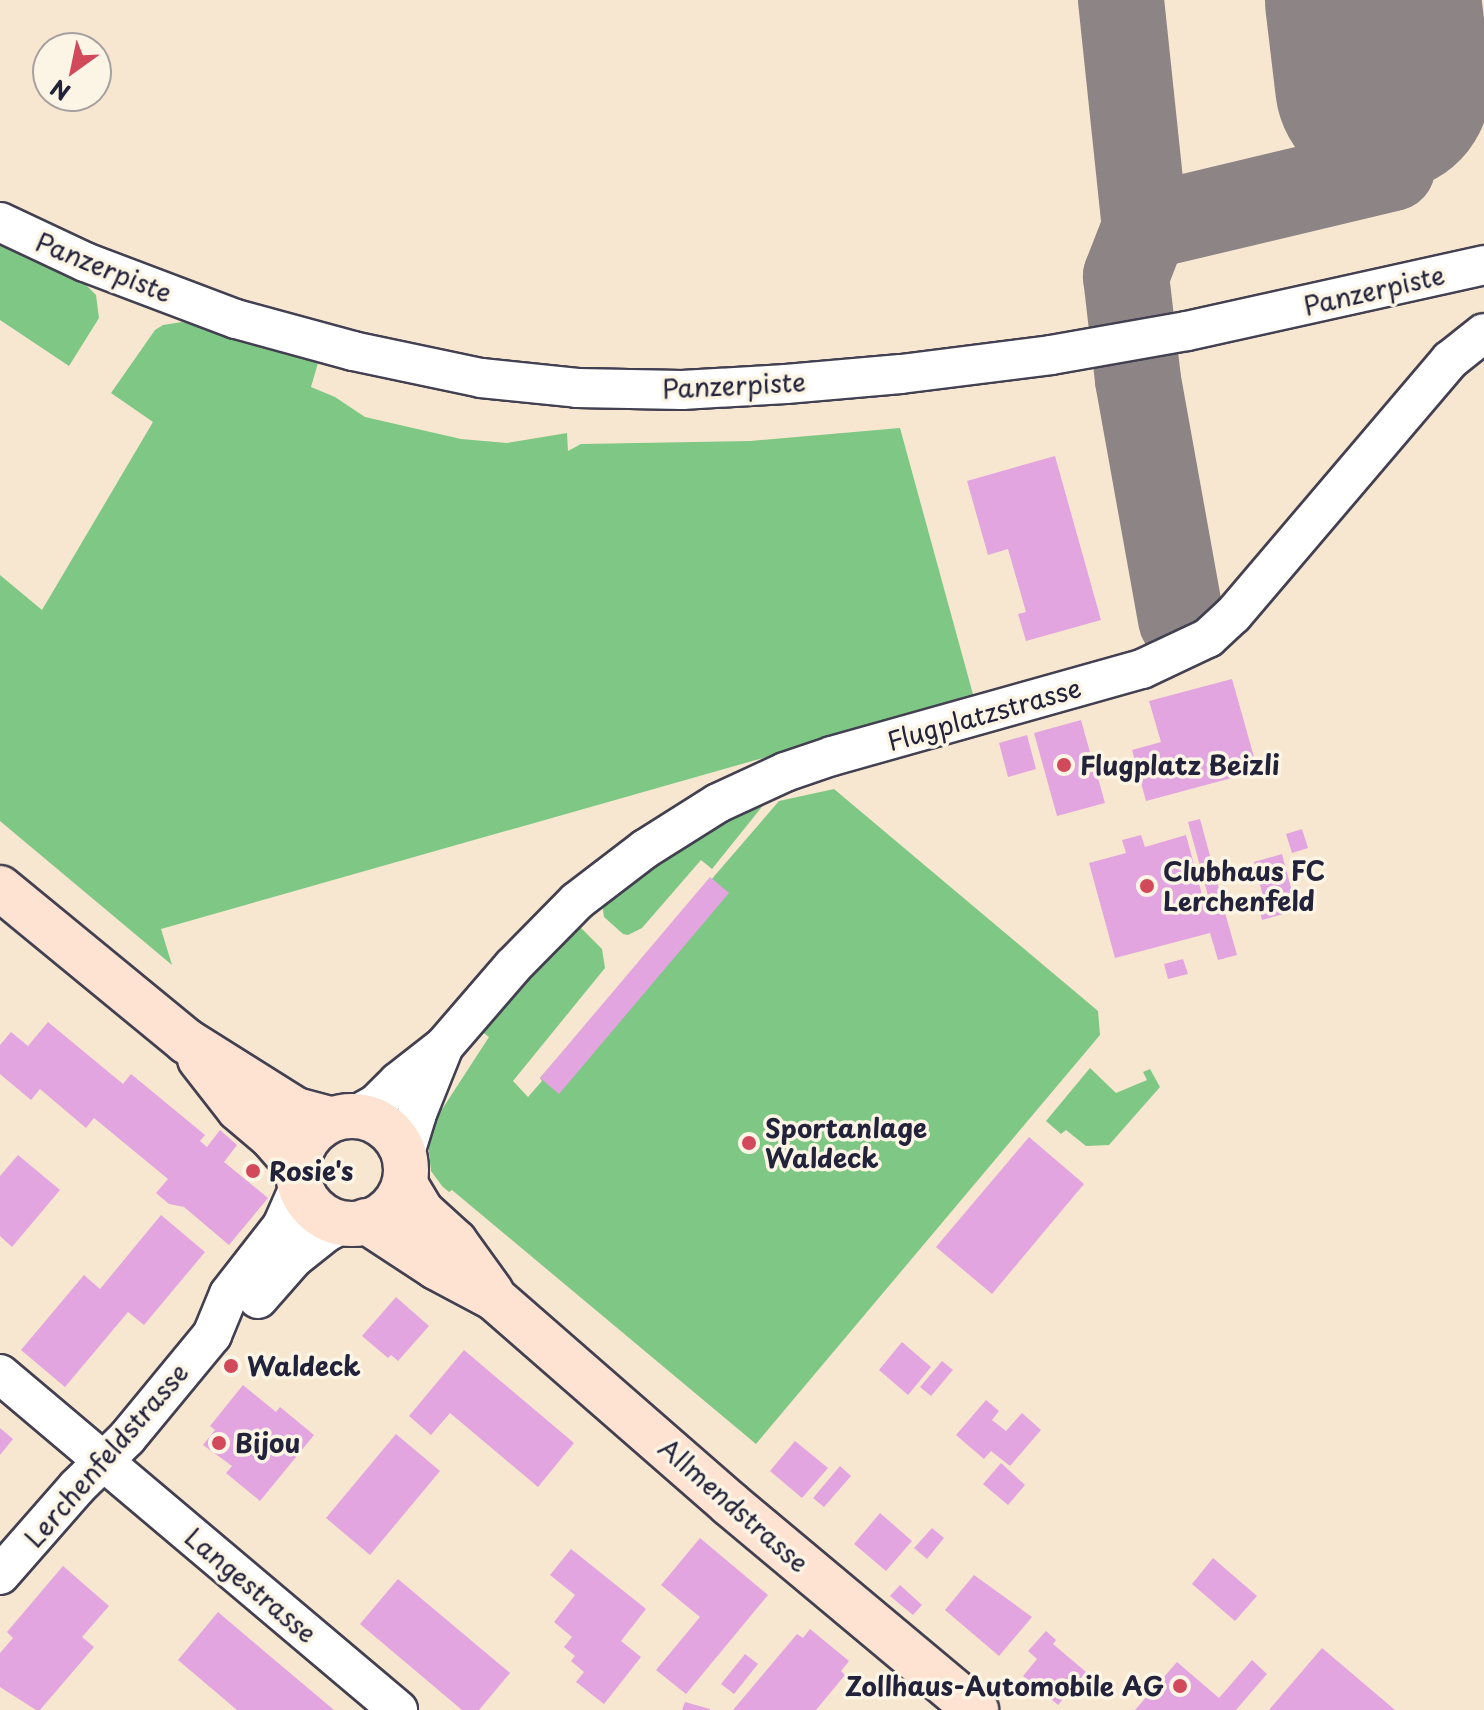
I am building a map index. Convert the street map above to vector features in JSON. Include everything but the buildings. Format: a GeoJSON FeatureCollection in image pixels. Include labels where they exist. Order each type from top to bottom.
{"type":"FeatureCollection","features":[{"type":"Feature","properties":{"kind":"main road"},"geometry":{"type":"LineString","coordinates":[[0,888],[186,1041],[296,1110],[343,1117],[389,1131],[405,1168],[388,1210],[356,1222],[319,1213],[305,1198],[299,1176],[272,1137],[239,1109],[186,1041]]}},
{"type":"Feature","properties":{"kind":"main road"},"geometry":{"type":"LineString","coordinates":[[299,1176],[309,1138],[343,1117]]}},
{"type":"Feature","properties":{"kind":"main road","name":"Allmendstrasse"},"geometry":{"type":"LineString","coordinates":[[405,1168],[422,1212],[455,1242],[494,1298]]}},
{"type":"Feature","properties":{"kind":"main road","name":"Allmendstrasse"},"geometry":{"type":"LineString","coordinates":[[356,1222],[494,1298],[715,1491],[976,1710]]}},
{"type":"Feature","properties":{"kind":"street","name":"Panzerpiste"},"geometry":{"type":"LineString","coordinates":[[0,222],[85,262],[236,319],[353,351],[481,378],[577,388],[682,390],[786,384],[901,374],[1051,355],[1187,331],[1484,265]]}},
{"type":"Feature","properties":{"kind":"street","name":"Flugplatzstrasse"},"geometry":{"type":"LineString","coordinates":[[343,1117],[376,1104],[444,1046],[513,966],[577,901],[645,849],[743,789],[832,756],[1142,669],[1208,638],[1233,615],[1442,369],[1484,333]]}},
{"type":"Feature","properties":{"kind":"street","name":"Flugplatzstrasse"},"geometry":{"type":"LineString","coordinates":[[405,1168],[416,1116],[444,1046]]}},
{"type":"Feature","properties":{"kind":"street","name":"Lerchenfeldstrasse"},"geometry":{"type":"LineString","coordinates":[[212,1335],[229,1294],[282,1226],[299,1176]]}},
{"type":"Feature","properties":{"kind":"street","name":"Lerchenfeldstrasse"},"geometry":{"type":"LineString","coordinates":[[0,1575],[127,1438],[212,1335],[248,1310],[281,1271],[312,1243],[356,1222]]}},
{"type":"Feature","properties":{"kind":"street","name":"Langestrasse"},"geometry":{"type":"LineString","coordinates":[[0,1374],[398,1710]]}},
{"type":"Feature","properties":{"kind":"green space"},"geometry":{"type":"Polygon","coordinates":[[[0,244],[83,282],[96,295],[99,318],[69,366],[0,320],[0,244]]]}},
{"type":"Feature","properties":{"kind":"green space"},"geometry":{"type":"Polygon","coordinates":[[[182,322],[318,363],[311,387],[335,397],[365,417],[461,439],[507,443],[567,433],[568,451],[581,444],[750,441],[900,428],[974,698],[161,929],[172,965],[0,821],[0,575],[42,610],[153,422],[111,393],[155,330],[163,325],[182,322]]]}},
{"type":"Feature","properties":{"kind":"green space","name":"Sportanlage Waldeck"},"geometry":{"type":"Polygon","coordinates":[[[834,789],[1098,1011],[1100,1035],[756,1444],[452,1190],[449,1192],[442,1186],[431,1171],[428,1143],[439,1114],[489,1037],[481,1031],[509,995],[578,925],[602,949],[605,968],[513,1081],[528,1097],[542,1081],[540,1078],[779,801],[834,789]]]}},
{"type":"Feature","properties":{"kind":"green space"},"geometry":{"type":"Polygon","coordinates":[[[769,798],[712,869],[701,860],[642,928],[628,935],[623,934],[604,917],[602,903],[694,836],[769,798]]]}},
{"type":"Feature","properties":{"kind":"green space"},"geometry":{"type":"Polygon","coordinates":[[[1090,1068],[1116,1093],[1147,1080],[1143,1072],[1150,1069],[1160,1087],[1109,1145],[1086,1146],[1066,1130],[1061,1134],[1046,1121],[1090,1068]]]}},
{"type":"Feature","properties":{"kind":"taxiway"},"geometry":{"type":"LineString","coordinates":[[1121,0],[1145,227],[1126,276],[1138,380],[1181,620]]}},
{"type":"Feature","properties":{"kind":"taxiway"},"geometry":{"type":"LineString","coordinates":[[1145,227],[1392,168],[1383,84]]}},
{"type":"Feature","properties":{"kind":"runway"},"geometry":{"type":"LineString","coordinates":[[1373,0],[1383,84]]}},
{"type":"Feature","properties":{"kind":"place","name":"Flugplatz Beizli"},"geometry":{"type":"Point","coordinates":[1064,765]}},
{"type":"Feature","properties":{"kind":"place","name":"Clubhaus FC Lerchenfeld"},"geometry":{"type":"Point","coordinates":[1147,886]}},
{"type":"Feature","properties":{"kind":"place","name":"Sportanlage Waldeck"},"geometry":{"type":"Point","coordinates":[749,1143]}},
{"type":"Feature","properties":{"kind":"place","name":"Rosie's"},"geometry":{"type":"Point","coordinates":[253,1171]}},
{"type":"Feature","properties":{"kind":"place","name":"Waldeck"},"geometry":{"type":"Point","coordinates":[231,1366]}},
{"type":"Feature","properties":{"kind":"place","name":"Bijou"},"geometry":{"type":"Point","coordinates":[219,1443]}},
{"type":"Feature","properties":{"kind":"place","name":"Zollhaus-Automobile AG"},"geometry":{"type":"Point","coordinates":[1180,1686]}}]}
